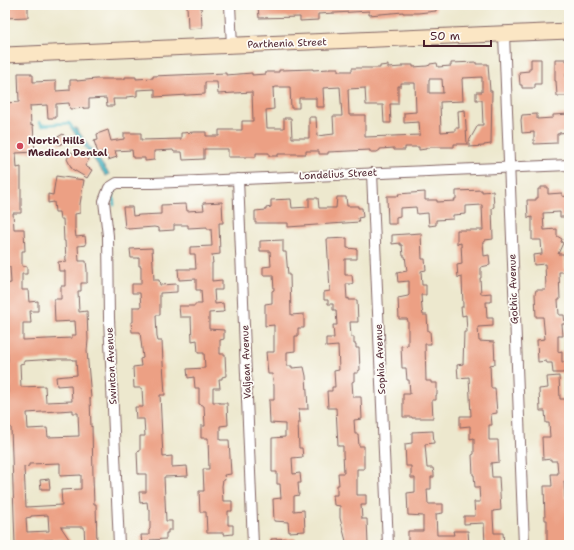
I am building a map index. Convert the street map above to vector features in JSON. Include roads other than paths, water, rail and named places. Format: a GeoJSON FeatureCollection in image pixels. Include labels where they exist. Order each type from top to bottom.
{"type":"FeatureCollection","features":[{"type":"Feature","properties":{"kind":"main road","name":"Parthenia Street"},"geometry":{"type":"LineString","coordinates":[[5,55],[569,31]]}},
{"type":"Feature","properties":{"kind":"street"},"geometry":{"type":"LineString","coordinates":[[230,5],[232,46]]}},
{"type":"Feature","properties":{"kind":"street","name":"Gothic Avenue"},"geometry":{"type":"LineString","coordinates":[[504,34],[508,167],[524,545]]}},
{"type":"Feature","properties":{"kind":"street","name":"Londelius Street"},"geometry":{"type":"LineString","coordinates":[[109,188],[114,184],[124,182],[153,183],[569,165]]}},
{"type":"Feature","properties":{"kind":"street","name":"Sophia Avenue"},"geometry":{"type":"LineString","coordinates":[[372,173],[388,545]]}},
{"type":"Feature","properties":{"kind":"street","name":"Valjean Avenue"},"geometry":{"type":"LineString","coordinates":[[238,179],[253,545]]}},
{"type":"Feature","properties":{"kind":"street","name":"Swinton Avenue"},"geometry":{"type":"LineString","coordinates":[[109,188],[104,201],[104,208],[108,236],[109,318],[119,545]]}},
{"type":"Feature","properties":{"kind":"water"},"geometry":{"type":"Polygon","coordinates":[[[71,128],[76,128],[109,174],[106,176],[71,128]]]}},
{"type":"Feature","properties":{"kind":"waterway"},"geometry":{"type":"LineString","coordinates":[[40,122],[42,125],[69,123],[74,130]]}},
{"type":"Feature","properties":{"kind":"waterway"},"geometry":{"type":"LineString","coordinates":[[113,188],[114,205]]}},
{"type":"Feature","properties":{"kind":"place","name":"North Hills Medical Dental"},"geometry":{"type":"Point","coordinates":[20,146]}}]}
